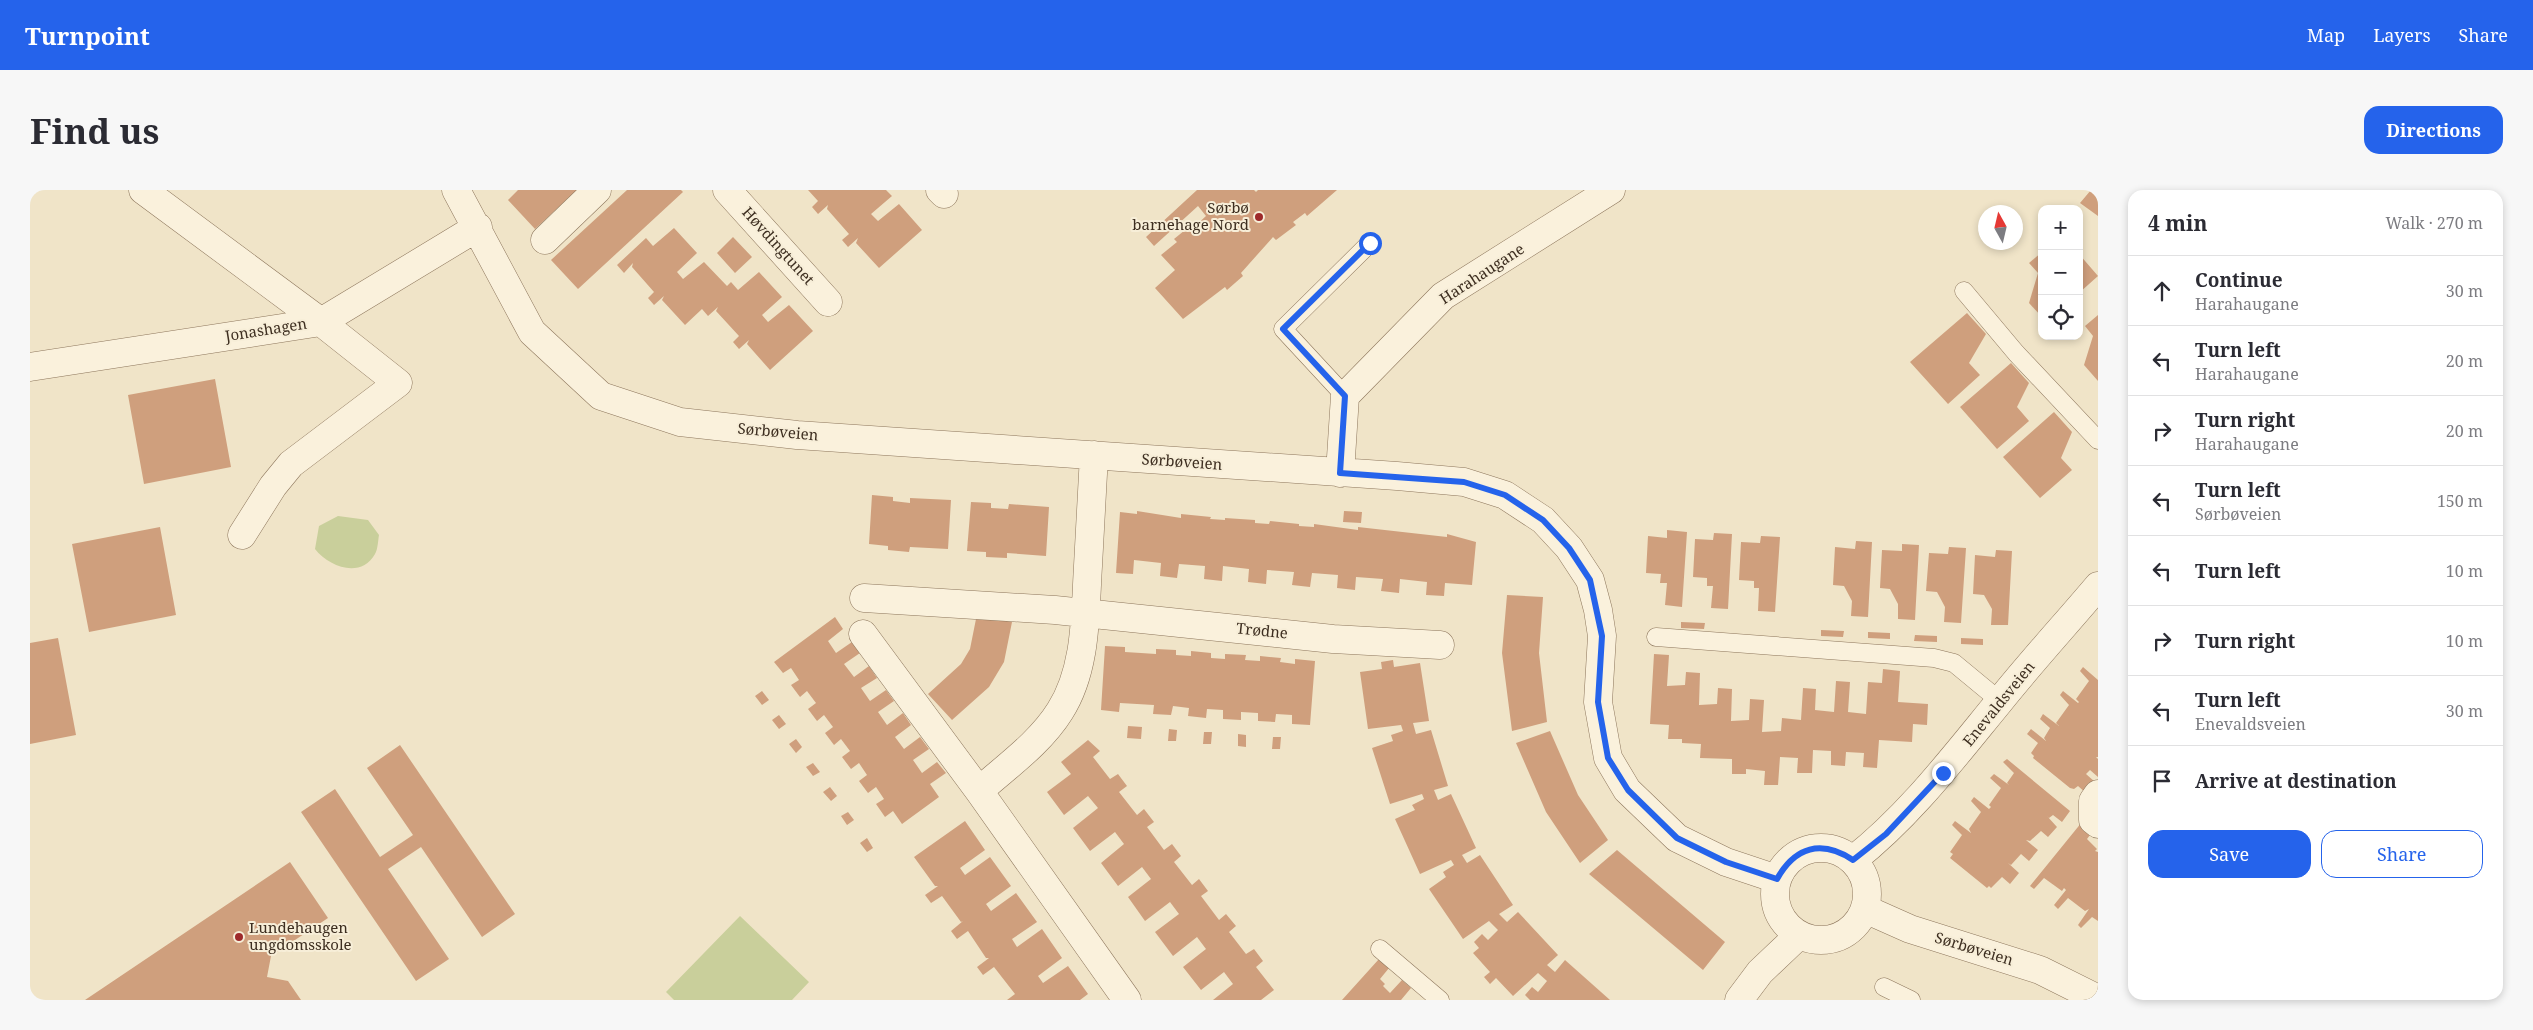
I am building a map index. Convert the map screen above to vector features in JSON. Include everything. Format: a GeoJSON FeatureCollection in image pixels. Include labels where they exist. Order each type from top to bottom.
{"type":"FeatureCollection","features":[{"type":"Feature","properties":{"kind":"street"},"geometry":{"type":"LineString","coordinates":[[143,190],[321,322],[398,383],[291,464],[273,486],[242,535]]}},
{"type":"Feature","properties":{"kind":"street","name":"Sørbøveien"},"geometry":{"type":"LineString","coordinates":[[456,190],[478,227],[532,332],[601,396],[680,422],[798,435],[1464,482],[1505,495],[1543,520],[1569,548],[1590,580],[1602,636],[1598,702],[1608,758],[1628,790],[1677,838],[1726,862],[1777,879]]}},
{"type":"Feature","properties":{"kind":"street"},"geometry":{"type":"LineString","coordinates":[[545,240],[597,190]]}},
{"type":"Feature","properties":{"kind":"street","name":"Høvdingtunet"},"geometry":{"type":"LineString","coordinates":[[727,190],[828,302]]}},
{"type":"Feature","properties":{"kind":"street","name":"Harahaugane"},"geometry":{"type":"LineString","coordinates":[[1345,396],[1443,296],[1611,190]]}},
{"type":"Feature","properties":{"kind":"street","name":"Jonashagen"},"geometry":{"type":"LineString","coordinates":[[30,367],[321,322],[478,227]]}},
{"type":"Feature","properties":{"kind":"street"},"geometry":{"type":"LineString","coordinates":[[1340,473],[1345,396]]}},
{"type":"Feature","properties":{"kind":"street"},"geometry":{"type":"LineString","coordinates":[[979,790],[1040,737],[1060,711],[1070,691],[1079,662],[1085,614],[1094,455]]}},
{"type":"Feature","properties":{"kind":"street","name":"Enevaldsveien"},"geometry":{"type":"LineString","coordinates":[[1853,860],[1886,834],[1943,773],[2000,701],[2098,586]]}},
{"type":"Feature","properties":{"kind":"street","name":"Trødne"},"geometry":{"type":"LineString","coordinates":[[864,598],[1085,614],[1334,639],[1440,645]]}},
{"type":"Feature","properties":{"kind":"street"},"geometry":{"type":"LineString","coordinates":[[862,634],[979,790],[1127,1000]]}},
{"type":"Feature","properties":{"kind":"street"},"geometry":{"type":"LineString","coordinates":[[2098,794],[2093,801],[2094,820],[2098,824]]}},
{"type":"Feature","properties":{"kind":"street"},"geometry":{"type":"LineString","coordinates":[[1827,848],[1842,853],[1853,860],[1861,870],[1866,883],[1867,896],[1865,909],[1857,923],[1845,933],[1830,940],[1814,940],[1799,935],[1788,928],[1780,917],[1774,892],[1777,879],[1785,865],[1796,854],[1811,849],[1827,848]]}},
{"type":"Feature","properties":{"kind":"street","name":"Sørbøveien"},"geometry":{"type":"LineString","coordinates":[[1865,909],[1910,929],[2040,970],[2087,997]]}},
{"type":"Feature","properties":{"kind":"street"},"geometry":{"type":"LineString","coordinates":[[1739,1000],[1760,972],[1799,935]]}},
{"type":"Feature","properties":{"kind":"lane"},"geometry":{"type":"LineString","coordinates":[[1345,396],[1283,329],[1370,243]]}},
{"type":"Feature","properties":{"kind":"lane"},"geometry":{"type":"LineString","coordinates":[[1964,291],[2016,353],[2098,440]]}},
{"type":"Feature","properties":{"kind":"lane"},"geometry":{"type":"LineString","coordinates":[[1656,638],[1934,658],[1954,664],[2000,701]]}},
{"type":"Feature","properties":{"kind":"lane"},"geometry":{"type":"LineString","coordinates":[[1380,949],[1440,1000]]}},
{"type":"Feature","properties":{"kind":"lane"},"geometry":{"type":"LineString","coordinates":[[1884,987],[1910,1000]]}},
{"type":"Feature","properties":{"kind":"green space"},"geometry":{"type":"Polygon","coordinates":[[[338,516],[368,520],[379,535],[375,554],[369,562],[354,568],[345,568],[328,561],[315,549],[319,526],[338,516]]]}},
{"type":"Feature","properties":{"kind":"green space"},"geometry":{"type":"Polygon","coordinates":[[[740,916],[809,982],[792,1000],[674,1000],[666,992],[740,916]]]}},
{"type":"Feature","properties":{"kind":"building"},"geometry":{"type":"Polygon","coordinates":[[[518,190],[577,190],[535,229],[508,200],[518,190]]]}},
{"type":"Feature","properties":{"kind":"building"},"geometry":{"type":"Polygon","coordinates":[[[627,190],[681,190],[683,192],[578,289],[551,260],[627,190]]]}},
{"type":"Feature","properties":{"kind":"building"},"geometry":{"type":"Polygon","coordinates":[[[808,190],[886,190],[892,196],[871,214],[878,221],[899,204],[922,230],[879,268],[856,243],[858,238],[848,247],[842,240],[849,234],[827,209],[828,205],[818,214],[812,207],[818,201],[808,190]]]}},
{"type":"Feature","properties":{"kind":"building"},"geometry":{"type":"Polygon","coordinates":[[[1197,190],[1254,190],[1256,192],[1258,190],[1337,190],[1307,216],[1305,213],[1293,222],[1296,225],[1276,240],[1273,237],[1241,273],[1243,276],[1227,290],[1225,287],[1183,319],[1155,288],[1175,270],[1161,255],[1177,242],[1174,239],[1190,226],[1193,228],[1206,216],[1198,206],[1154,246],[1146,237],[1197,190]]]}},
{"type":"Feature","properties":{"kind":"building"},"geometry":{"type":"Polygon","coordinates":[[[2091,190],[2098,190],[2098,216],[2083,205],[2080,203],[2091,190]]]}},
{"type":"Feature","properties":{"kind":"building"},"geometry":{"type":"Polygon","coordinates":[[[674,228],[697,253],[677,272],[683,279],[704,262],[727,286],[731,282],[738,290],[759,272],[782,297],[762,315],[768,322],[789,305],[813,331],[770,370],[747,344],[749,340],[739,349],[733,342],[739,336],[716,311],[718,307],[708,316],[702,309],[685,325],[662,300],[664,296],[654,305],[648,298],[654,292],[632,267],[633,263],[624,273],[617,265],[646,238],[653,246],[674,228]]]}},
{"type":"Feature","properties":{"kind":"building"},"geometry":{"type":"Polygon","coordinates":[[[733,237],[752,257],[735,273],[717,253],[733,237]]]}},
{"type":"Feature","properties":{"kind":"building"},"geometry":{"type":"Polygon","coordinates":[[[2038,255],[2038,273],[2029,263],[2038,255]]]}},
{"type":"Feature","properties":{"kind":"building"},"geometry":{"type":"Polygon","coordinates":[[[2083,259],[2098,276],[2083,289],[2083,259]]]}},
{"type":"Feature","properties":{"kind":"building"},"geometry":{"type":"Polygon","coordinates":[[[2038,273],[2038,313],[2029,303],[2038,273]]]}},
{"type":"Feature","properties":{"kind":"building"},"geometry":{"type":"Polygon","coordinates":[[[1967,313],[1986,334],[1969,363],[1980,375],[1948,404],[1910,362],[1967,313]]]}},
{"type":"Feature","properties":{"kind":"building"},"geometry":{"type":"Polygon","coordinates":[[[2098,315],[2098,381],[2084,365],[2093,336],[2085,326],[2098,315]]]}},
{"type":"Feature","properties":{"kind":"building"},"geometry":{"type":"Polygon","coordinates":[[[2011,363],[2029,383],[2017,407],[2029,421],[1997,449],[1960,407],[2011,363]]]}},
{"type":"Feature","properties":{"kind":"building"},"geometry":{"type":"Polygon","coordinates":[[[215,379],[231,467],[144,484],[128,395],[215,379]]]}},
{"type":"Feature","properties":{"kind":"building"},"geometry":{"type":"Polygon","coordinates":[[[2054,412],[2072,432],[2061,458],[2072,470],[2040,498],[2003,457],[2054,412]]]}},
{"type":"Feature","properties":{"kind":"building"},"geometry":{"type":"Polygon","coordinates":[[[872,495],[893,497],[893,501],[910,503],[910,498],[951,500],[948,549],[910,547],[909,552],[888,550],[888,546],[869,544],[872,495]]]}},
{"type":"Feature","properties":{"kind":"building"},"geometry":{"type":"Polygon","coordinates":[[[971,502],[991,503],[991,508],[1008,509],[1009,504],[1049,507],[1046,556],[1007,553],[1007,558],[986,557],[986,552],[967,551],[971,502]]]}},
{"type":"Feature","properties":{"kind":"building"},"geometry":{"type":"Polygon","coordinates":[[[1137,511],[1181,518],[1181,514],[1211,517],[1210,519],[1255,520],[1255,523],[1269,524],[1270,521],[1299,524],[1299,526],[1314,527],[1314,524],[1358,530],[1358,527],[1447,537],[1447,534],[1476,542],[1472,585],[1445,583],[1444,596],[1426,595],[1427,582],[1400,579],[1399,593],[1381,591],[1383,579],[1356,577],[1355,590],[1337,588],[1338,575],[1312,573],[1310,587],[1292,585],[1294,572],[1267,570],[1266,584],[1248,582],[1249,569],[1223,566],[1222,581],[1204,579],[1205,566],[1179,564],[1177,578],[1160,576],[1161,563],[1134,560],[1133,574],[1116,573],[1120,512],[1137,514],[1137,511]]]}},
{"type":"Feature","properties":{"kind":"building"},"geometry":{"type":"Polygon","coordinates":[[[1344,511],[1362,512],[1361,523],[1343,522],[1344,511]]]}},
{"type":"Feature","properties":{"kind":"building"},"geometry":{"type":"Polygon","coordinates":[[[160,527],[176,615],[89,632],[72,544],[160,527]]]}},
{"type":"Feature","properties":{"kind":"building"},"geometry":{"type":"Polygon","coordinates":[[[1667,530],[1687,532],[1682,607],[1665,605],[1667,583],[1660,583],[1661,574],[1646,573],[1648,536],[1667,538],[1667,530]]]}},
{"type":"Feature","properties":{"kind":"building"},"geometry":{"type":"Polygon","coordinates":[[[1714,533],[1732,534],[1728,609],[1711,608],[1713,586],[1707,586],[1707,578],[1693,577],[1695,539],[1713,540],[1714,533]]]}},
{"type":"Feature","properties":{"kind":"building"},"geometry":{"type":"Polygon","coordinates":[[[1761,536],[1780,537],[1775,612],[1758,611],[1759,588],[1754,588],[1754,581],[1739,580],[1741,542],[1760,543],[1761,536]]]}},
{"type":"Feature","properties":{"kind":"building"},"geometry":{"type":"Polygon","coordinates":[[[1856,541],[1872,542],[1868,617],[1851,616],[1852,601],[1844,586],[1833,585],[1835,547],[1855,549],[1856,541]]]}},
{"type":"Feature","properties":{"kind":"building"},"geometry":{"type":"Polygon","coordinates":[[[1902,544],[1919,545],[1915,620],[1898,619],[1898,604],[1890,589],[1880,588],[1882,550],[1902,551],[1902,544]]]}},
{"type":"Feature","properties":{"kind":"building"},"geometry":{"type":"Polygon","coordinates":[[[1949,547],[1966,548],[1961,623],[1944,622],[1945,607],[1937,592],[1926,591],[1929,553],[1948,554],[1949,547]]]}},
{"type":"Feature","properties":{"kind":"building"},"geometry":{"type":"Polygon","coordinates":[[[1996,550],[2012,551],[2008,625],[1991,625],[1992,609],[1984,595],[1973,594],[1975,555],[1995,557],[1996,550]]]}},
{"type":"Feature","properties":{"kind":"building"},"geometry":{"type":"Polygon","coordinates":[[[1507,595],[1543,597],[1539,653],[1547,722],[1512,731],[1502,653],[1507,595]]]}},
{"type":"Feature","properties":{"kind":"building"},"geometry":{"type":"Polygon","coordinates":[[[977,614],[1012,622],[1004,662],[989,687],[952,720],[928,694],[961,664],[970,649],[977,614]]]}},
{"type":"Feature","properties":{"kind":"building"},"geometry":{"type":"Polygon","coordinates":[[[835,617],[843,629],[828,641],[836,653],[852,642],[860,653],[844,664],[854,677],[869,666],[877,678],[861,688],[870,701],[886,690],[894,701],[878,712],[887,725],[903,713],[911,725],[895,737],[904,749],[920,737],[929,749],[913,760],[922,773],[937,762],[946,773],[930,784],[939,797],[902,824],[893,811],[885,817],[876,804],[884,799],[876,787],[868,793],[859,781],[867,775],[859,763],[851,769],[842,757],[850,751],[841,739],[834,745],[825,733],[833,727],[824,715],[817,721],[808,709],[816,703],[807,691],[800,697],[791,685],[799,680],[791,668],[783,673],[774,662],[835,617]]]}},
{"type":"Feature","properties":{"kind":"building"},"geometry":{"type":"Polygon","coordinates":[[[1681,622],[1705,623],[1704,629],[1681,628],[1681,622]]]}},
{"type":"Feature","properties":{"kind":"building"},"geometry":{"type":"Polygon","coordinates":[[[1821,630],[1844,631],[1843,637],[1821,636],[1821,630]]]}},
{"type":"Feature","properties":{"kind":"building"},"geometry":{"type":"Polygon","coordinates":[[[1868,632],[1890,633],[1890,639],[1868,638],[1868,632]]]}},
{"type":"Feature","properties":{"kind":"building"},"geometry":{"type":"Polygon","coordinates":[[[1915,635],[1937,636],[1937,642],[1914,641],[1915,635]]]}},
{"type":"Feature","properties":{"kind":"building"},"geometry":{"type":"Polygon","coordinates":[[[58,638],[76,735],[30,744],[30,643],[58,638]]]}},
{"type":"Feature","properties":{"kind":"building"},"geometry":{"type":"Polygon","coordinates":[[[1961,638],[1983,639],[1983,645],[1961,644],[1961,638]]]}},
{"type":"Feature","properties":{"kind":"building"},"geometry":{"type":"Polygon","coordinates":[[[1105,646],[1125,647],[1125,652],[1156,654],[1156,649],[1176,650],[1176,655],[1191,656],[1191,651],[1211,653],[1211,658],[1225,659],[1225,654],[1246,655],[1245,660],[1260,661],[1260,656],[1281,658],[1280,662],[1295,664],[1295,659],[1315,661],[1310,725],[1292,724],[1292,715],[1276,714],[1275,722],[1258,721],[1258,713],[1241,712],[1241,720],[1223,719],[1223,710],[1207,709],[1206,718],[1188,716],[1189,708],[1173,706],[1171,715],[1153,714],[1154,705],[1120,703],[1119,712],[1101,710],[1105,646]]]}},
{"type":"Feature","properties":{"kind":"building"},"geometry":{"type":"Polygon","coordinates":[[[1654,654],[1669,655],[1667,686],[1685,685],[1686,672],[1700,673],[1699,705],[1717,704],[1718,688],[1732,689],[1731,721],[1749,720],[1750,699],[1764,700],[1762,732],[1781,731],[1782,718],[1801,720],[1803,688],[1816,689],[1815,710],[1834,712],[1836,681],[1850,682],[1848,712],[1866,714],[1868,682],[1882,683],[1883,669],[1900,671],[1898,702],[1928,704],[1927,725],[1913,724],[1912,742],[1879,740],[1877,768],[1863,767],[1864,753],[1846,752],[1845,766],[1831,765],[1831,751],[1813,750],[1812,773],[1797,773],[1798,758],[1780,757],[1778,785],[1764,785],[1765,771],[1746,769],[1746,774],[1732,774],[1732,759],[1700,758],[1701,744],[1682,743],[1682,739],[1668,739],[1669,725],[1650,724],[1654,654]]]}},
{"type":"Feature","properties":{"kind":"building"},"geometry":{"type":"Polygon","coordinates":[[[1393,660],[1394,667],[1420,663],[1429,721],[1413,723],[1416,734],[1431,730],[1448,786],[1434,790],[1438,800],[1451,794],[1476,848],[1462,855],[1467,863],[1480,855],[1513,905],[1499,914],[1507,922],[1518,912],[1558,955],[1547,965],[1555,972],[1565,960],[1610,1000],[1530,1000],[1525,995],[1532,987],[1538,992],[1547,981],[1538,973],[1513,996],[1496,978],[1490,984],[1484,977],[1490,972],[1473,953],[1479,948],[1474,942],[1482,934],[1488,940],[1498,930],[1489,921],[1463,939],[1429,889],[1446,877],[1443,872],[1454,865],[1451,860],[1420,874],[1395,819],[1415,810],[1412,805],[1424,799],[1422,794],[1390,804],[1372,748],[1393,741],[1391,735],[1403,731],[1401,725],[1368,729],[1360,672],[1382,669],[1381,662],[1393,660]]]}},
{"type":"Feature","properties":{"kind":"building"},"geometry":{"type":"Polygon","coordinates":[[[2083,667],[2098,680],[2098,757],[2096,757],[2098,759],[2098,777],[2090,770],[2086,774],[2095,782],[2086,793],[2078,786],[2074,789],[2070,788],[2033,758],[2034,756],[2031,753],[2038,743],[2027,734],[2031,729],[2046,741],[2044,738],[2050,728],[2040,719],[2043,714],[2059,726],[2056,723],[2069,705],[2060,695],[2063,691],[2078,703],[2076,699],[2089,681],[2080,671],[2083,667]]]}},
{"type":"Feature","properties":{"kind":"building"},"geometry":{"type":"Polygon","coordinates":[[[762,691],[769,700],[762,705],[755,696],[762,691]]]}},
{"type":"Feature","properties":{"kind":"building"},"geometry":{"type":"Polygon","coordinates":[[[779,715],[786,724],[779,729],[772,720],[779,715]]]}},
{"type":"Feature","properties":{"kind":"building"},"geometry":{"type":"Polygon","coordinates":[[[1128,726],[1142,727],[1141,739],[1127,738],[1128,726]]]}},
{"type":"Feature","properties":{"kind":"building"},"geometry":{"type":"Polygon","coordinates":[[[1169,729],[1177,730],[1176,741],[1168,741],[1169,729]]]}},
{"type":"Feature","properties":{"kind":"building"},"geometry":{"type":"Polygon","coordinates":[[[1550,731],[1578,795],[1608,840],[1580,863],[1546,812],[1516,743],[1550,731]]]}},
{"type":"Feature","properties":{"kind":"building"},"geometry":{"type":"Polygon","coordinates":[[[1204,732],[1212,732],[1211,744],[1203,744],[1204,732]]]}},
{"type":"Feature","properties":{"kind":"building"},"geometry":{"type":"Polygon","coordinates":[[[1238,734],[1246,735],[1246,747],[1238,746],[1238,734]]]}},
{"type":"Feature","properties":{"kind":"building"},"geometry":{"type":"Polygon","coordinates":[[[1273,737],[1281,737],[1280,749],[1272,749],[1273,737]]]}},
{"type":"Feature","properties":{"kind":"building"},"geometry":{"type":"Polygon","coordinates":[[[796,739],[802,747],[796,753],[789,744],[796,739]]]}},
{"type":"Feature","properties":{"kind":"building"},"geometry":{"type":"Polygon","coordinates":[[[1088,740],[1100,751],[1093,757],[1110,779],[1118,774],[1127,786],[1119,792],[1137,815],[1144,809],[1154,822],[1147,827],[1164,850],[1172,844],[1181,856],[1174,862],[1192,885],[1199,879],[1208,891],[1201,896],[1219,920],[1226,914],[1236,926],[1229,932],[1246,954],[1254,949],[1263,961],[1256,967],[1274,990],[1261,1000],[1213,1000],[1233,984],[1224,972],[1201,990],[1183,967],[1206,949],[1197,937],[1173,956],[1155,932],[1179,914],[1170,902],[1145,921],[1128,897],[1151,879],[1142,867],[1118,886],[1101,863],[1124,844],[1115,832],[1090,851],[1073,828],[1098,808],[1088,796],[1064,815],[1047,792],[1071,774],[1061,762],[1088,740]]]}},
{"type":"Feature","properties":{"kind":"building"},"geometry":{"type":"Polygon","coordinates":[[[400,745],[515,914],[482,937],[421,847],[388,869],[449,959],[416,981],[301,812],[335,789],[380,857],[413,835],[367,768],[400,745]]]}},
{"type":"Feature","properties":{"kind":"building"},"geometry":{"type":"Polygon","coordinates":[[[2007,759],[2070,811],[2062,822],[2053,815],[2049,818],[2047,816],[2057,827],[2048,837],[2041,831],[2030,841],[2026,840],[2038,850],[2029,861],[2021,854],[2011,865],[2008,863],[2019,873],[2010,884],[2002,877],[1991,888],[1989,886],[1987,888],[1950,858],[1953,854],[1950,852],[1962,835],[1952,825],[1955,821],[1971,833],[1969,829],[1981,812],[1971,801],[1974,797],[1989,809],[1991,807],[1989,805],[2001,788],[1990,778],[1994,774],[2009,785],[2007,783],[2014,773],[2003,762],[2007,759]]]}},
{"type":"Feature","properties":{"kind":"building"},"geometry":{"type":"Polygon","coordinates":[[[813,763],[820,772],[813,776],[806,767],[813,763]]]}},
{"type":"Feature","properties":{"kind":"building"},"geometry":{"type":"Polygon","coordinates":[[[830,787],[837,796],[831,801],[823,792],[830,787]]]}},
{"type":"Feature","properties":{"kind":"building"},"geometry":{"type":"Polygon","coordinates":[[[848,812],[854,820],[847,825],[841,816],[848,812]]]}},
{"type":"Feature","properties":{"kind":"building"},"geometry":{"type":"Polygon","coordinates":[[[965,821],[985,850],[960,868],[965,875],[990,857],[1011,886],[986,904],[991,911],[1016,893],[1037,922],[1012,939],[1017,947],[1042,929],[1062,958],[1038,976],[1043,983],[1068,966],[1088,994],[1080,1000],[1007,1000],[1015,994],[994,967],[983,975],[977,967],[989,958],[986,958],[968,931],[957,939],[951,931],[963,921],[961,922],[942,896],[931,903],[925,895],[938,886],[935,886],[914,857],[965,821]]]}},
{"type":"Feature","properties":{"kind":"building"},"geometry":{"type":"Polygon","coordinates":[[[2082,822],[2093,831],[2087,839],[2097,849],[2095,851],[2098,852],[2098,921],[2092,917],[2081,928],[2078,925],[2089,909],[2085,911],[2068,898],[2058,909],[2054,905],[2066,890],[2064,888],[2062,891],[2044,878],[2034,889],[2030,886],[2082,822]]]}},
{"type":"Feature","properties":{"kind":"building"},"geometry":{"type":"Polygon","coordinates":[[[867,838],[873,848],[867,852],[860,843],[867,838]]]}},
{"type":"Feature","properties":{"kind":"building"},"geometry":{"type":"Polygon","coordinates":[[[1617,850],[1725,942],[1703,970],[1589,874],[1617,850]]]}},
{"type":"Feature","properties":{"kind":"building","name":"Lundehaugen ungdomsskole"},"geometry":{"type":"Polygon","coordinates":[[[290,862],[328,918],[271,956],[267,977],[288,981],[301,1000],[85,1000],[290,862]]]}},
{"type":"Feature","properties":{"kind":"building"},"geometry":{"type":"Polygon","coordinates":[[[1379,959],[1389,968],[1380,979],[1385,984],[1383,986],[1390,993],[1402,980],[1411,988],[1401,1000],[1342,1000],[1379,959]]]}},
{"type":"Feature","properties":{"kind":"place","name":"Sørbø barnehage Nord"},"geometry":{"type":"Point","coordinates":[1259,217]}},
{"type":"Feature","properties":{"kind":"place","name":"Lundehaugen ungdomsskole"},"geometry":{"type":"Point","coordinates":[239,937]}},
{"type":"Feature","properties":{"kind":"route"},"geometry":{"type":"LineString","coordinates":[[1370,243],[1283,329],[1345,396],[1340,473],[1464,482],[1505,495],[1543,520],[1569,548],[1590,580],[1598,610],[1602,636],[1598,702],[1608,758],[1628,790],[1677,838],[1726,862],[1777,879],[1785,865],[1796,854],[1811,849],[1827,848],[1842,853],[1853,860],[1886,834],[1943,773]]}}]}
